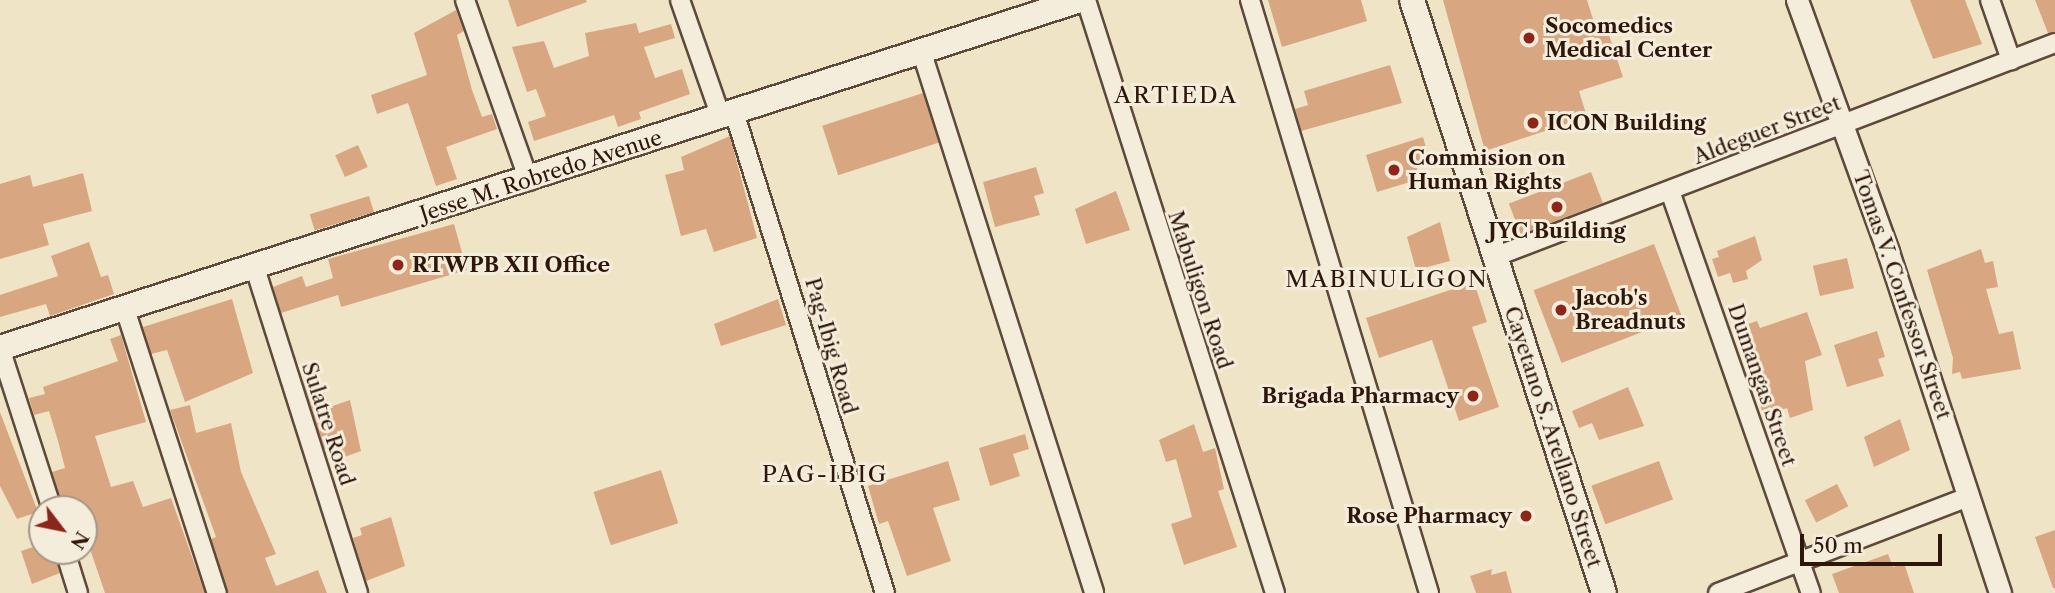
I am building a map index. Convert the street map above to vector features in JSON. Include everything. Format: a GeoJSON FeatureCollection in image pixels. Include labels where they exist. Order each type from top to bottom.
{"type":"FeatureCollection","features":[{"type":"Feature","properties":{"kind":"main road","name":"Jesse M. Robredo Avenue"},"geometry":{"type":"LineString","coordinates":[[0,348],[529,181],[1080,0]]}},
{"type":"Feature","properties":{"kind":"main road","name":"Cayetano S. Arellano Street"},"geometry":{"type":"LineString","coordinates":[[1412,0],[1604,593]]}},
{"type":"Feature","properties":{"kind":"street"},"geometry":{"type":"LineString","coordinates":[[465,0],[529,181]]}},
{"type":"Feature","properties":{"kind":"street","name":"Pag-Ibig Road"},"geometry":{"type":"LineString","coordinates":[[680,0],[727,115],[885,593]]}},
{"type":"Feature","properties":{"kind":"street","name":"Mabuligon Road"},"geometry":{"type":"LineString","coordinates":[[1087,0],[1275,593]]}},
{"type":"Feature","properties":{"kind":"street"},"geometry":{"type":"LineString","coordinates":[[1250,0],[1429,593]]}},
{"type":"Feature","properties":{"kind":"street","name":"Tomas V. Confessor Street"},"geometry":{"type":"LineString","coordinates":[[1797,0],[1844,125],[2000,593]]}},
{"type":"Feature","properties":{"kind":"street"},"geometry":{"type":"LineString","coordinates":[[1990,0],[2011,60]]}},
{"type":"Feature","properties":{"kind":"street","name":"Aldeguer Street"},"geometry":{"type":"LineString","coordinates":[[1494,257],[2055,43]]}},
{"type":"Feature","properties":{"kind":"street"},"geometry":{"type":"LineString","coordinates":[[922,52],[1094,592]]}},
{"type":"Feature","properties":{"kind":"street","name":"Dumangas Street"},"geometry":{"type":"LineString","coordinates":[[1670,191],[1811,593]]}},
{"type":"Feature","properties":{"kind":"street","name":"Sulatre Road"},"geometry":{"type":"LineString","coordinates":[[255,268],[358,593]]}},
{"type":"Feature","properties":{"kind":"street"},"geometry":{"type":"LineString","coordinates":[[125,309],[216,593]]}},
{"type":"Feature","properties":{"kind":"street"},"geometry":{"type":"LineString","coordinates":[[0,348],[47,495]]}},
{"type":"Feature","properties":{"kind":"street"},"geometry":{"type":"LineString","coordinates":[[1718,593],[1968,497]]}},
{"type":"Feature","properties":{"kind":"street"},"geometry":{"type":"LineString","coordinates":[[69,565],[78,593]]}},
{"type":"Feature","properties":{"kind":"building"},"geometry":{"type":"Polygon","coordinates":[[[508,0],[586,0],[587,2],[517,27],[508,0]]]}},
{"type":"Feature","properties":{"kind":"building"},"geometry":{"type":"Polygon","coordinates":[[[1268,0],[1361,0],[1367,21],[1282,47],[1268,0]]]}},
{"type":"Feature","properties":{"kind":"building","name":"Socomedics Medical Center"},"geometry":{"type":"Polygon","coordinates":[[[1443,0],[1587,0],[1597,32],[1607,29],[1623,77],[1579,91],[1587,117],[1485,151],[1443,0]]]}},
{"type":"Feature","properties":{"kind":"building"},"geometry":{"type":"Polygon","coordinates":[[[1910,0],[1965,0],[1982,44],[1933,59],[1910,0]]]}},
{"type":"Feature","properties":{"kind":"building"},"geometry":{"type":"Polygon","coordinates":[[[2035,0],[2055,0],[2055,32],[2048,33],[2035,0]]]}},
{"type":"Feature","properties":{"kind":"building"},"geometry":{"type":"Polygon","coordinates":[[[456,10],[464,31],[457,35],[472,90],[482,117],[492,114],[497,129],[446,147],[457,179],[436,186],[408,103],[377,114],[371,95],[427,75],[414,33],[456,10]]]}},
{"type":"Feature","properties":{"kind":"building"},"geometry":{"type":"Polygon","coordinates":[[[636,23],[639,33],[671,24],[675,38],[644,47],[655,78],[682,69],[690,94],[639,112],[641,119],[618,127],[614,115],[534,141],[528,122],[546,116],[536,89],[527,92],[512,47],[544,41],[554,68],[589,56],[585,33],[636,23]]]}},
{"type":"Feature","properties":{"kind":"building"},"geometry":{"type":"Polygon","coordinates":[[[1390,65],[1402,103],[1301,131],[1295,109],[1308,105],[1304,91],[1390,65]]]}},
{"type":"Feature","properties":{"kind":"building"},"geometry":{"type":"Polygon","coordinates":[[[923,93],[939,142],[838,175],[822,126],[923,93]]]}},
{"type":"Feature","properties":{"kind":"building"},"geometry":{"type":"Polygon","coordinates":[[[730,136],[757,238],[714,252],[706,229],[681,236],[665,175],[684,170],[681,157],[730,136]]]}},
{"type":"Feature","properties":{"kind":"building","name":"Commision on Human Rights"},"geometry":{"type":"Polygon","coordinates":[[[1423,137],[1429,158],[1415,162],[1420,179],[1377,192],[1366,155],[1423,137]]]}},
{"type":"Feature","properties":{"kind":"building"},"geometry":{"type":"Polygon","coordinates":[[[358,145],[368,167],[345,177],[335,155],[358,145]]]}},
{"type":"Feature","properties":{"kind":"building"},"geometry":{"type":"Polygon","coordinates":[[[1036,167],[1044,193],[1034,196],[1040,215],[995,227],[983,182],[1036,167]]]}},
{"type":"Feature","properties":{"kind":"building","name":"JYC Building"},"geometry":{"type":"Polygon","coordinates":[[[1591,172],[1603,203],[1521,234],[1509,204],[1591,172]]]}},
{"type":"Feature","properties":{"kind":"building"},"geometry":{"type":"Polygon","coordinates":[[[83,173],[92,211],[43,224],[49,245],[0,259],[0,184],[30,175],[33,187],[83,173]]]}},
{"type":"Feature","properties":{"kind":"building"},"geometry":{"type":"Polygon","coordinates":[[[1116,191],[1130,230],[1086,244],[1075,209],[1116,191]]]}},
{"type":"Feature","properties":{"kind":"building"},"geometry":{"type":"Polygon","coordinates":[[[369,196],[374,212],[315,230],[310,214],[369,196]]]}},
{"type":"Feature","properties":{"kind":"building"},"geometry":{"type":"Polygon","coordinates":[[[1440,222],[1450,261],[1416,270],[1407,237],[1440,222]]]}},
{"type":"Feature","properties":{"kind":"building","name":"RTWPB XII Office"},"geometry":{"type":"Polygon","coordinates":[[[454,224],[467,270],[341,307],[338,295],[281,313],[273,287],[302,276],[306,287],[333,278],[328,259],[454,224]]]}},
{"type":"Feature","properties":{"kind":"building"},"geometry":{"type":"Polygon","coordinates":[[[1755,236],[1762,260],[1746,271],[1748,279],[1733,283],[1730,273],[1718,277],[1712,259],[1719,257],[1717,251],[1755,236]]]}},
{"type":"Feature","properties":{"kind":"building"},"geometry":{"type":"Polygon","coordinates":[[[89,242],[101,277],[108,275],[114,294],[50,316],[46,304],[0,317],[0,295],[58,276],[51,256],[89,242]]]}},
{"type":"Feature","properties":{"kind":"building"},"geometry":{"type":"Polygon","coordinates":[[[1654,244],[1682,317],[1562,363],[1534,290],[1654,244]]]}},
{"type":"Feature","properties":{"kind":"building"},"geometry":{"type":"Polygon","coordinates":[[[1981,249],[1985,263],[1993,261],[1998,287],[1986,289],[1999,334],[2013,331],[2021,369],[1962,379],[1960,372],[1952,374],[1953,358],[1927,270],[1981,249]]]}},
{"type":"Feature","properties":{"kind":"building"},"geometry":{"type":"Polygon","coordinates":[[[1847,258],[1854,288],[1820,296],[1813,266],[1847,258]]]}},
{"type":"Feature","properties":{"kind":"building"},"geometry":{"type":"Polygon","coordinates":[[[1474,282],[1487,322],[1472,327],[1499,407],[1459,421],[1432,340],[1379,358],[1366,318],[1474,282]]]}},
{"type":"Feature","properties":{"kind":"building"},"geometry":{"type":"Polygon","coordinates":[[[232,299],[253,373],[185,402],[167,350],[151,354],[143,327],[232,299]]]}},
{"type":"Feature","properties":{"kind":"building"},"geometry":{"type":"Polygon","coordinates":[[[778,299],[786,325],[721,346],[714,324],[778,299]]]}},
{"type":"Feature","properties":{"kind":"building"},"geometry":{"type":"Polygon","coordinates":[[[1807,312],[1822,355],[1805,361],[1813,410],[1790,418],[1787,408],[1764,416],[1733,329],[1757,321],[1760,328],[1807,312]]]}},
{"type":"Feature","properties":{"kind":"building"},"geometry":{"type":"Polygon","coordinates":[[[1877,331],[1885,357],[1878,359],[1884,376],[1847,387],[1834,345],[1877,331]]]}},
{"type":"Feature","properties":{"kind":"building"},"geometry":{"type":"Polygon","coordinates":[[[121,335],[146,422],[95,436],[111,487],[133,481],[143,507],[171,498],[205,593],[105,593],[95,565],[98,565],[98,495],[59,495],[52,472],[65,468],[49,411],[34,415],[29,398],[45,394],[43,387],[118,361],[110,339],[121,335]]]}},
{"type":"Feature","properties":{"kind":"building"},"geometry":{"type":"Polygon","coordinates":[[[318,375],[330,407],[350,400],[361,451],[339,459],[334,446],[324,449],[303,381],[318,375]]]}},
{"type":"Feature","properties":{"kind":"building"},"geometry":{"type":"Polygon","coordinates":[[[1628,387],[1644,426],[1599,440],[1592,423],[1579,428],[1572,411],[1628,387]]]}},
{"type":"Feature","properties":{"kind":"building"},"geometry":{"type":"Polygon","coordinates":[[[190,405],[196,433],[231,423],[241,472],[276,554],[265,558],[276,586],[318,570],[327,593],[228,593],[211,539],[216,537],[170,410],[190,405]]]}},
{"type":"Feature","properties":{"kind":"building"},"geometry":{"type":"Polygon","coordinates":[[[0,412],[32,495],[28,495],[28,515],[17,519],[0,486],[0,412]]]}},
{"type":"Feature","properties":{"kind":"building"},"geometry":{"type":"Polygon","coordinates":[[[1900,419],[1910,450],[1874,467],[1864,437],[1900,419]]]}},
{"type":"Feature","properties":{"kind":"building"},"geometry":{"type":"Polygon","coordinates":[[[1194,424],[1203,452],[1215,448],[1224,489],[1218,491],[1237,547],[1184,565],[1171,524],[1192,517],[1176,459],[1166,462],[1159,440],[1194,424]]]}},
{"type":"Feature","properties":{"kind":"building"},"geometry":{"type":"Polygon","coordinates":[[[1025,434],[1029,449],[1013,454],[1020,476],[990,486],[979,448],[1025,434]]]}},
{"type":"Feature","properties":{"kind":"building"},"geometry":{"type":"Polygon","coordinates":[[[948,461],[960,500],[933,508],[951,561],[907,576],[888,521],[879,524],[868,486],[948,461]]]}},
{"type":"Feature","properties":{"kind":"building"},"geometry":{"type":"Polygon","coordinates":[[[1659,461],[1673,500],[1605,524],[1591,486],[1659,461]]]}},
{"type":"Feature","properties":{"kind":"building"},"geometry":{"type":"Polygon","coordinates":[[[661,470],[678,523],[611,545],[593,492],[661,470]]]}},
{"type":"Feature","properties":{"kind":"building"},"geometry":{"type":"Polygon","coordinates":[[[1837,484],[1848,506],[1816,523],[1805,500],[1837,484]]]}},
{"type":"Feature","properties":{"kind":"building"},"geometry":{"type":"Polygon","coordinates":[[[391,517],[405,566],[366,581],[353,538],[362,535],[360,528],[391,517]]]}},
{"type":"Feature","properties":{"kind":"building"},"geometry":{"type":"Polygon","coordinates":[[[2055,530],[2055,588],[2053,588],[2035,537],[2055,530]]]}},
{"type":"Feature","properties":{"kind":"building"},"geometry":{"type":"Polygon","coordinates":[[[28,549],[28,565],[58,565],[60,573],[32,584],[21,551],[28,549]]]}},
{"type":"Feature","properties":{"kind":"building"},"geometry":{"type":"Polygon","coordinates":[[[1888,554],[1893,567],[1904,563],[1914,593],[1839,593],[1832,574],[1888,554]]]}},
{"type":"Feature","properties":{"kind":"building"},"geometry":{"type":"Polygon","coordinates":[[[1492,569],[1491,575],[1506,571],[1512,593],[1476,593],[1470,576],[1492,569]]]}},
{"type":"Feature","properties":{"kind":"place","name":"Socomedics Medical Center"},"geometry":{"type":"Point","coordinates":[1529,38]}},
{"type":"Feature","properties":{"kind":"place","name":"ICON Building"},"geometry":{"type":"Point","coordinates":[1533,123]}},
{"type":"Feature","properties":{"kind":"place","name":"Commision on Human Rights"},"geometry":{"type":"Point","coordinates":[1394,170]}},
{"type":"Feature","properties":{"kind":"place","name":"JYC Building"},"geometry":{"type":"Point","coordinates":[1557,207]}},
{"type":"Feature","properties":{"kind":"place","name":"RTWPB XII Office"},"geometry":{"type":"Point","coordinates":[398,265]}},
{"type":"Feature","properties":{"kind":"place","name":"Jacob's Breadnuts"},"geometry":{"type":"Point","coordinates":[1561,310]}},
{"type":"Feature","properties":{"kind":"place","name":"Brigada Pharmacy"},"geometry":{"type":"Point","coordinates":[1473,396]}},
{"type":"Feature","properties":{"kind":"place","name":"Rose Pharmacy"},"geometry":{"type":"Point","coordinates":[1526,516]}},
{"type":"Feature","properties":{"kind":"district","name":"ARTIEDA"},"geometry":{"type":"Point","coordinates":[1176,95]}},
{"type":"Feature","properties":{"kind":"district","name":"MABINULIGON"},"geometry":{"type":"Point","coordinates":[1387,279]}},
{"type":"Feature","properties":{"kind":"district","name":"PAG-IBIG"},"geometry":{"type":"Point","coordinates":[825,474]}}]}
